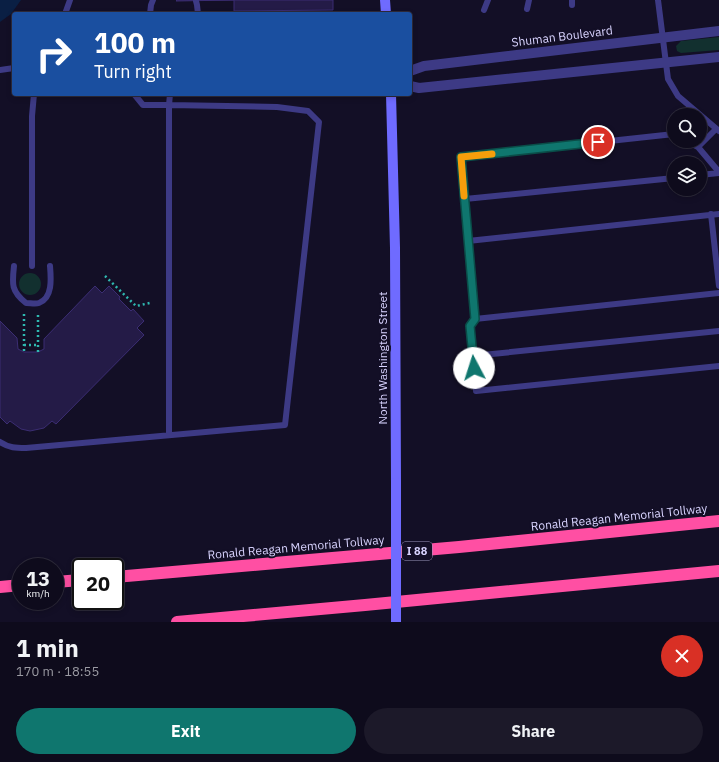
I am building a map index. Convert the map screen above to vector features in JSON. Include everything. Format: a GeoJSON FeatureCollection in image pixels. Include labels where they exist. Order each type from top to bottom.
{"type":"FeatureCollection","features":[{"type":"Feature","properties":{"kind":"highway","name":"Ronald Reagan Memorial Tollway"},"geometry":{"type":"LineString","coordinates":[[124,576],[459,547],[719,521]]}},
{"type":"Feature","properties":{"kind":"highway"},"geometry":{"type":"LineString","coordinates":[[177,622],[719,571]]}},
{"type":"Feature","properties":{"kind":"highway"},"geometry":{"type":"LineString","coordinates":[[0,587],[12,586]]}},
{"type":"Feature","properties":{"kind":"main road"},"geometry":{"type":"LineString","coordinates":[[385,0],[386,12]]}},
{"type":"Feature","properties":{"kind":"main road","name":"North Washington Street"},"geometry":{"type":"LineString","coordinates":[[391,96],[395,248],[396,622]]}},
{"type":"Feature","properties":{"kind":"street","name":"Shuman Boulevard"},"geometry":{"type":"LineString","coordinates":[[412,70],[424,66],[719,31]]}},
{"type":"Feature","properties":{"kind":"street"},"geometry":{"type":"LineString","coordinates":[[412,86],[420,88],[719,56]]}},
{"type":"Feature","properties":{"kind":"lane"},"geometry":{"type":"LineString","coordinates":[[66,12],[70,0]]}},
{"type":"Feature","properties":{"kind":"lane"},"geometry":{"type":"LineString","coordinates":[[150,12],[153,0]]}},
{"type":"Feature","properties":{"kind":"lane"},"geometry":{"type":"LineString","coordinates":[[484,10],[488,0]]}},
{"type":"Feature","properties":{"kind":"lane"},"geometry":{"type":"LineString","coordinates":[[527,9],[529,0]]}},
{"type":"Feature","properties":{"kind":"lane"},"geometry":{"type":"LineString","coordinates":[[658,0],[668,79],[678,96],[718,130],[707,139]]}},
{"type":"Feature","properties":{"kind":"lane"},"geometry":{"type":"LineString","coordinates":[[196,1],[198,12]]}},
{"type":"Feature","properties":{"kind":"lane"},"geometry":{"type":"LineString","coordinates":[[0,70],[12,68]]}},
{"type":"Feature","properties":{"kind":"lane"},"geometry":{"type":"LineString","coordinates":[[32,266],[31,139],[34,96]]}},
{"type":"Feature","properties":{"kind":"lane"},"geometry":{"type":"LineString","coordinates":[[0,442],[6,446],[14,448],[26,448],[285,425],[319,122],[308,111],[276,107],[143,105],[136,96]]}},
{"type":"Feature","properties":{"kind":"lane"},"geometry":{"type":"LineString","coordinates":[[169,435],[170,96]]}},
{"type":"Feature","properties":{"kind":"lane"},"geometry":{"type":"LineString","coordinates":[[667,135],[461,157],[475,319],[470,326],[476,391],[719,366]]}},
{"type":"Feature","properties":{"kind":"lane"},"geometry":{"type":"LineString","coordinates":[[699,148],[719,172]]}},
{"type":"Feature","properties":{"kind":"lane"},"geometry":{"type":"LineString","coordinates":[[707,174],[719,172]]}},
{"type":"Feature","properties":{"kind":"lane"},"geometry":{"type":"LineString","coordinates":[[465,199],[667,179]]}},
{"type":"Feature","properties":{"kind":"lane"},"geometry":{"type":"LineString","coordinates":[[711,214],[719,286]]}},
{"type":"Feature","properties":{"kind":"lane"},"geometry":{"type":"LineString","coordinates":[[468,241],[719,214]]}},
{"type":"Feature","properties":{"kind":"lane"},"geometry":{"type":"LineString","coordinates":[[14,266],[13,288],[18,297],[26,303],[39,303],[47,296],[50,287],[50,266]]}},
{"type":"Feature","properties":{"kind":"lane"},"geometry":{"type":"LineString","coordinates":[[475,319],[719,293]]}},
{"type":"Feature","properties":{"kind":"lane"},"geometry":{"type":"LineString","coordinates":[[472,356],[719,331]]}},
{"type":"Feature","properties":{"kind":"path"},"geometry":{"type":"LineString","coordinates":[[105,276],[136,306],[150,303]]}},
{"type":"Feature","properties":{"kind":"path"},"geometry":{"type":"LineString","coordinates":[[24,314],[24,352]]}},
{"type":"Feature","properties":{"kind":"path"},"geometry":{"type":"LineString","coordinates":[[38,314],[38,352]]}},
{"type":"Feature","properties":{"kind":"path"},"geometry":{"type":"LineString","coordinates":[[24,346],[38,345]]}},
{"type":"Feature","properties":{"kind":"green space"},"geometry":{"type":"Polygon","coordinates":[[[719,37],[719,50],[681,53],[677,51],[676,46],[681,41],[719,37]]]}},
{"type":"Feature","properties":{"kind":"green space"},"geometry":{"type":"Polygon","coordinates":[[[30,273],[38,276],[41,284],[38,292],[30,295],[22,292],[19,284],[22,276],[30,273]]]}},
{"type":"Feature","properties":{"kind":"water"},"geometry":{"type":"Polygon","coordinates":[[[0,0],[21,0],[11,14],[0,22],[0,0]]]}},
{"type":"Feature","properties":{"kind":"building"},"geometry":{"type":"Polygon","coordinates":[[[177,0],[234,0],[176,1],[177,0]]]}},
{"type":"Feature","properties":{"kind":"building"},"geometry":{"type":"Polygon","coordinates":[[[234,0],[333,0],[333,10],[234,11],[234,0]]]}},
{"type":"Feature","properties":{"kind":"building"},"geometry":{"type":"Polygon","coordinates":[[[95,286],[102,293],[109,286],[131,311],[133,309],[144,321],[137,328],[144,335],[56,424],[52,421],[44,428],[30,431],[21,429],[10,421],[7,424],[0,417],[0,321],[17,338],[18,349],[24,352],[38,352],[44,349],[44,339],[95,286]]]}},
{"type":"Feature","properties":{"kind":"slow traffic"},"geometry":{"type":"LineString","coordinates":[[464,196],[461,157],[492,154]]}},
{"type":"Feature","properties":{"kind":"route"},"geometry":{"type":"LineString","coordinates":[[474,368],[470,326],[475,319],[461,157],[598,142]]}}]}
